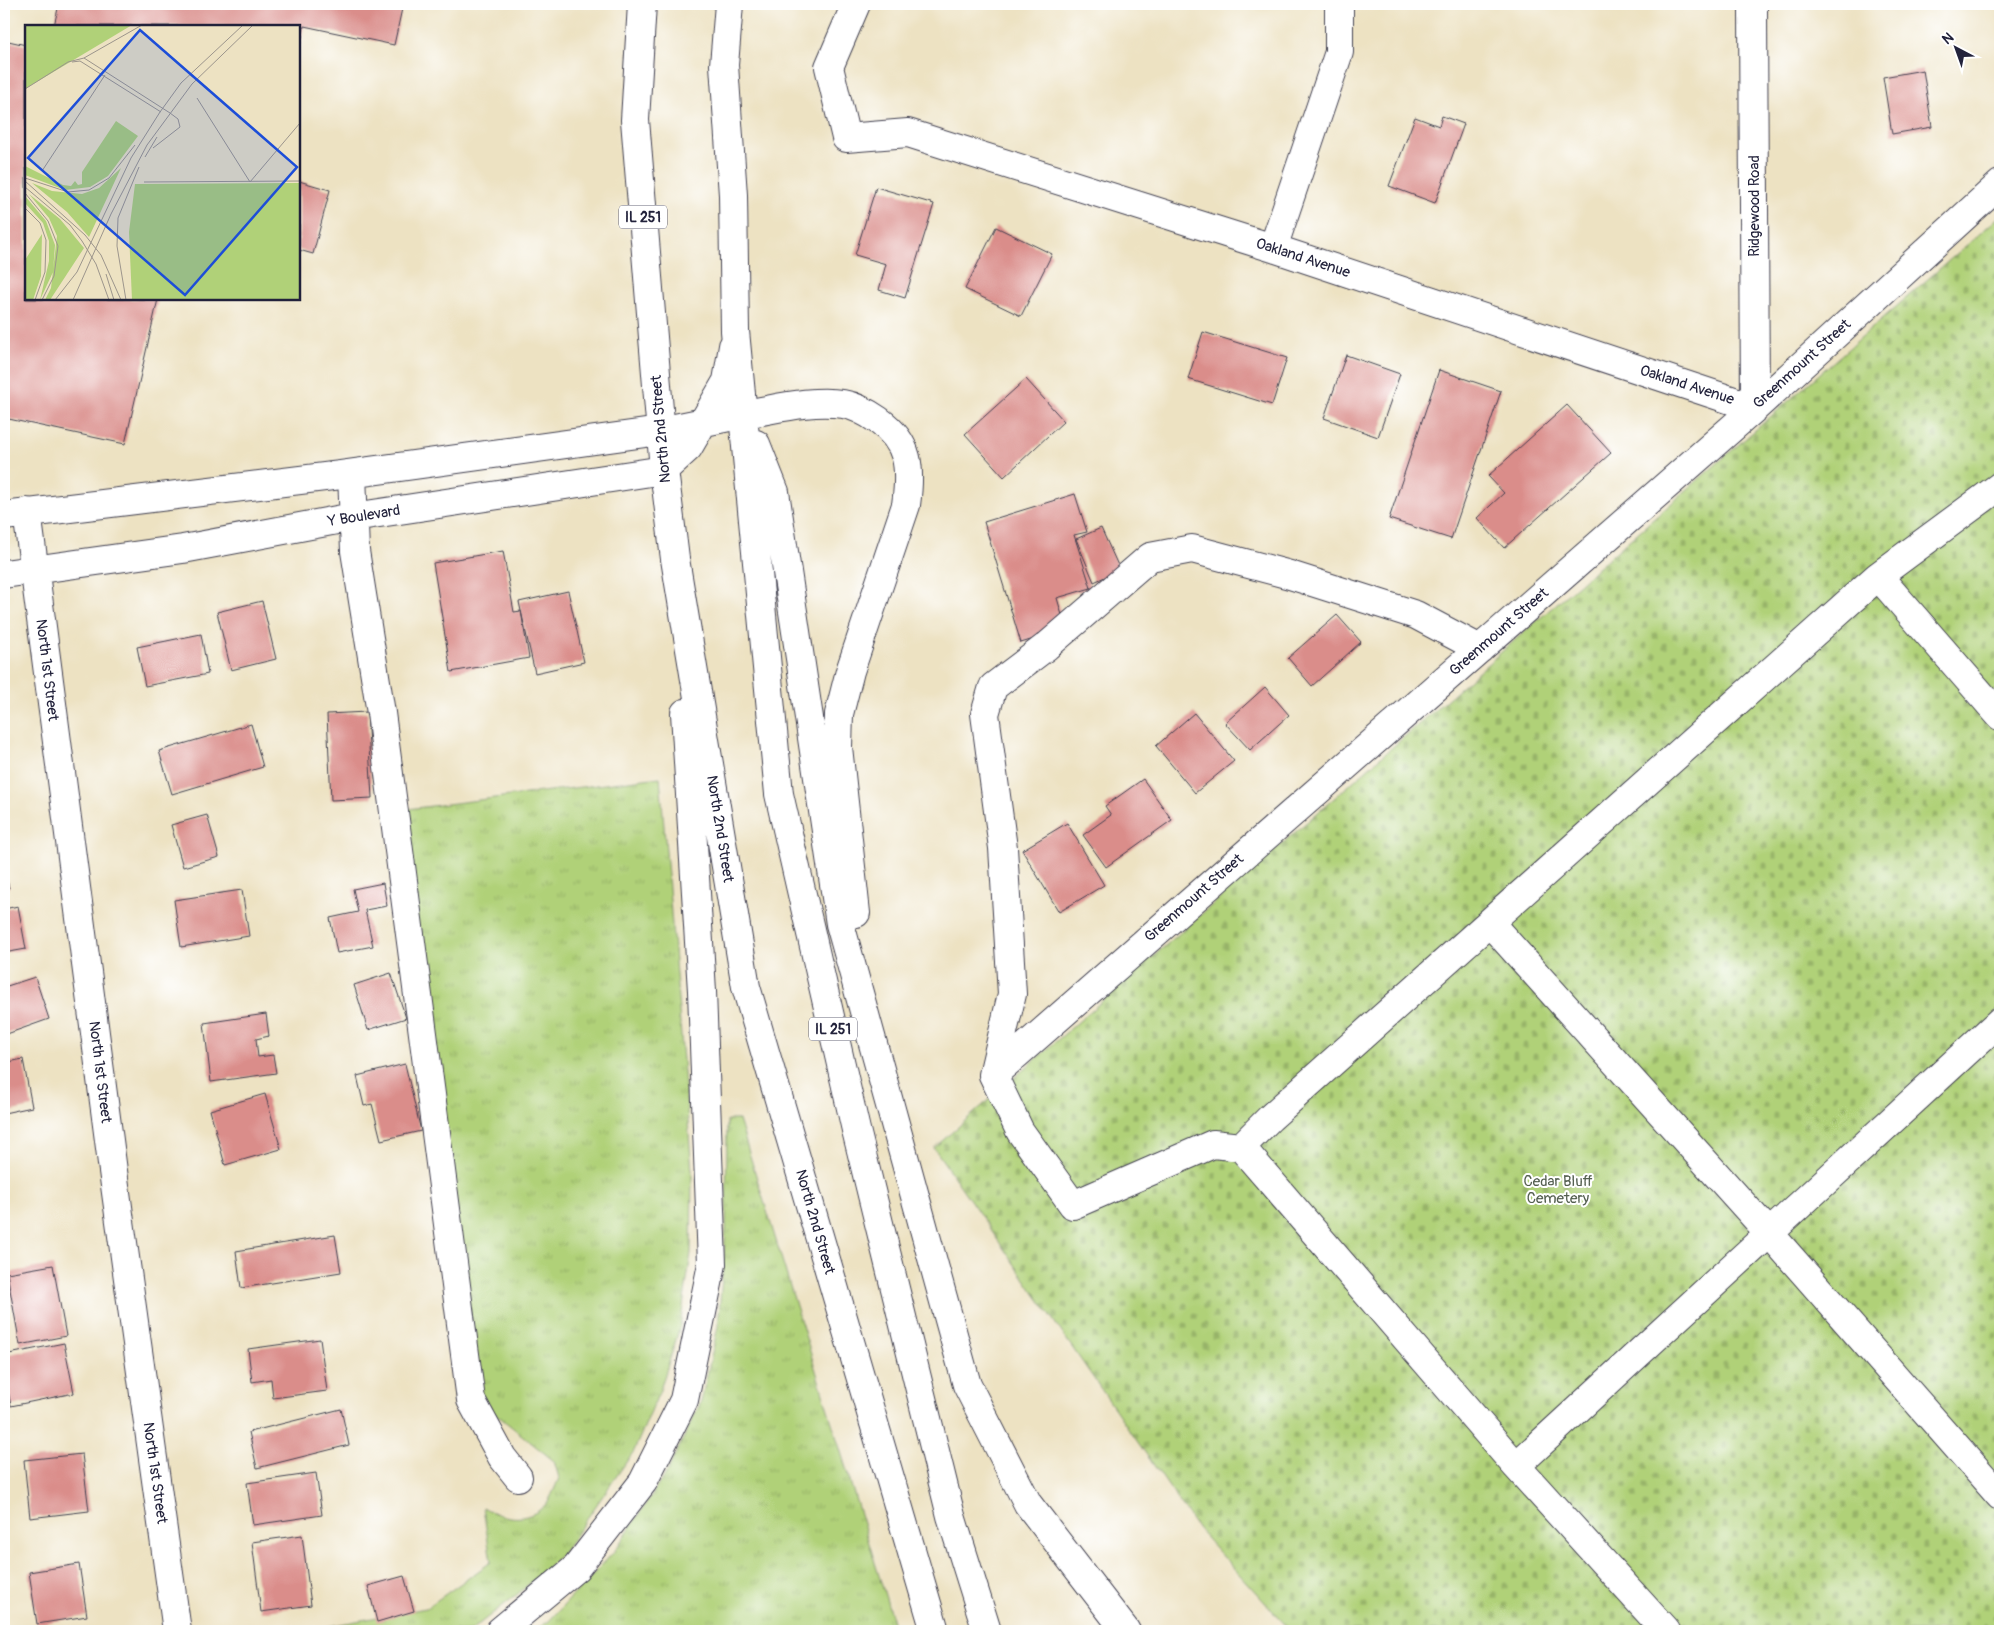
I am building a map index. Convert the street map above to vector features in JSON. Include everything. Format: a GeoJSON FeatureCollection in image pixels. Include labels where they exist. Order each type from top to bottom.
{"type":"FeatureCollection","features":[{"type":"Feature","properties":{"kind":"main road","name":"North 2nd Street"},"geometry":{"type":"LineString","coordinates":[[642,4],[635,120],[664,470],[676,559],[746,986],[935,1631]]}},
{"type":"Feature","properties":{"kind":"main road","name":"IL 251"},"geometry":{"type":"LineString","coordinates":[[729,4],[724,65],[733,195],[735,331],[779,794],[856,1130],[951,1516],[987,1631]]}},
{"type":"Feature","properties":{"kind":"main road","name":"Oakland Avenue"},"geometry":{"type":"LineString","coordinates":[[856,4],[829,68],[846,138],[908,133],[1273,248],[1754,408]]}},
{"type":"Feature","properties":{"kind":"main road"},"geometry":{"type":"LineString","coordinates":[[1273,248],[1340,52],[1339,4]]}},
{"type":"Feature","properties":{"kind":"main road","name":"Ridgewood Road"},"geometry":{"type":"LineString","coordinates":[[1753,4],[1754,408]]}},
{"type":"Feature","properties":{"kind":"main road","name":"Greenmount Street"},"geometry":{"type":"LineString","coordinates":[[993,1075],[1754,408],[2000,184]]}},
{"type":"Feature","properties":{"kind":"main road"},"geometry":{"type":"LineString","coordinates":[[664,470],[688,448],[727,381],[735,331]]}},
{"type":"Feature","properties":{"kind":"main road"},"geometry":{"type":"LineString","coordinates":[[15,514],[352,474],[660,431],[799,405],[844,404],[866,412],[890,429],[900,441],[906,456],[909,478],[906,505],[850,671],[838,714],[838,748],[868,1017]]}},
{"type":"Feature","properties":{"kind":"main road"},"geometry":{"type":"LineString","coordinates":[[744,414],[775,492],[840,924],[868,1017],[967,1385],[1028,1504],[1126,1631]]}},
{"type":"Feature","properties":{"kind":"main road","name":"Y Boulevard"},"geometry":{"type":"LineString","coordinates":[[4,574],[183,549],[352,517],[664,470]]}},
{"type":"Feature","properties":{"kind":"main road"},"geometry":{"type":"LineString","coordinates":[[352,474],[352,517],[356,551],[382,722],[471,1400],[502,1457],[518,1477]]}},
{"type":"Feature","properties":{"kind":"main road"},"geometry":{"type":"LineString","coordinates":[[1241,1147],[1270,1118],[1878,576],[1989,500],[2000,486]]}},
{"type":"Feature","properties":{"kind":"main road","name":"North 1st Street"},"geometry":{"type":"LineString","coordinates":[[15,514],[34,570],[112,1162],[177,1631]]}},
{"type":"Feature","properties":{"kind":"main road"},"geometry":{"type":"LineString","coordinates":[[1480,649],[1416,615],[1290,575],[1192,549],[1150,557],[1047,646],[993,687],[985,714],[1004,848],[1012,994],[993,1075],[1020,1131],[1073,1205],[1213,1144],[1241,1147],[1516,1466],[1666,1631]]}},
{"type":"Feature","properties":{"kind":"main road"},"geometry":{"type":"LineString","coordinates":[[500,1631],[576,1568],[643,1482],[684,1400],[712,1264],[702,991],[676,559]]}},
{"type":"Feature","properties":{"kind":"main road"},"geometry":{"type":"LineString","coordinates":[[1878,576],[2000,716]]}},
{"type":"Feature","properties":{"kind":"main road"},"geometry":{"type":"LineString","coordinates":[[1490,923],[1770,1234],[2000,1496]]}},
{"type":"Feature","properties":{"kind":"main road"},"geometry":{"type":"LineString","coordinates":[[1516,1466],[2000,1021]]}},
{"type":"Feature","properties":{"kind":"green space","name":"Cedar Bluff Cemetery"},"geometry":{"type":"Polygon","coordinates":[[[2000,216],[2000,1631],[1291,1631],[1198,1529],[934,1148],[2000,216]]]}},
{"type":"Feature","properties":{"kind":"green space"},"geometry":{"type":"Polygon","coordinates":[[[660,777],[692,1171],[691,1253],[680,1327],[660,1390],[634,1451],[563,1553],[519,1593],[470,1631],[303,1631],[426,1608],[491,1562],[483,1507],[491,1512],[509,1517],[527,1516],[535,1513],[549,1500],[559,1478],[554,1461],[492,1411],[478,1389],[400,810],[660,777]]]}},
{"type":"Feature","properties":{"kind":"green space"},"geometry":{"type":"Polygon","coordinates":[[[727,1120],[739,1120],[896,1631],[533,1631],[549,1621],[614,1552],[667,1472],[701,1402],[718,1326],[726,1229],[727,1120]]]}},
{"type":"Feature","properties":{"kind":"building"},"geometry":{"type":"Polygon","coordinates":[[[59,4],[403,4],[394,45],[304,26],[300,46],[300,25],[54,25],[59,4]]]}},
{"type":"Feature","properties":{"kind":"building"},"geometry":{"type":"Polygon","coordinates":[[[4,40],[25,45],[25,300],[158,300],[125,444],[4,418],[4,40]]]}},
{"type":"Feature","properties":{"kind":"building"},"geometry":{"type":"Polygon","coordinates":[[[1923,70],[1932,127],[1892,134],[1883,77],[1923,70]]]}},
{"type":"Feature","properties":{"kind":"building"},"geometry":{"type":"Polygon","coordinates":[[[1442,116],[1464,124],[1435,203],[1389,186],[1415,117],[1439,126],[1442,116]]]}},
{"type":"Feature","properties":{"kind":"building"},"geometry":{"type":"Polygon","coordinates":[[[300,181],[330,190],[313,254],[300,250],[300,181]]]}},
{"type":"Feature","properties":{"kind":"building"},"geometry":{"type":"Polygon","coordinates":[[[876,187],[934,204],[905,298],[879,290],[886,264],[855,255],[876,187]]]}},
{"type":"Feature","properties":{"kind":"building"},"geometry":{"type":"Polygon","coordinates":[[[996,227],[1052,254],[1021,316],[965,289],[996,227]]]}},
{"type":"Feature","properties":{"kind":"building"},"geometry":{"type":"Polygon","coordinates":[[[1203,332],[1287,358],[1272,405],[1188,379],[1203,332]]]}},
{"type":"Feature","properties":{"kind":"building"},"geometry":{"type":"Polygon","coordinates":[[[1346,355],[1400,374],[1378,437],[1324,418],[1346,355]]]}},
{"type":"Feature","properties":{"kind":"building"},"geometry":{"type":"Polygon","coordinates":[[[1439,370],[1501,391],[1451,539],[1389,519],[1439,370]]]}},
{"type":"Feature","properties":{"kind":"building"},"geometry":{"type":"Polygon","coordinates":[[[1026,379],[1064,421],[1004,477],[965,434],[1026,379]]]}},
{"type":"Feature","properties":{"kind":"building"},"geometry":{"type":"Polygon","coordinates":[[[1567,405],[1611,453],[1504,548],[1477,518],[1504,493],[1488,476],[1567,405]]]}},
{"type":"Feature","properties":{"kind":"building"},"geometry":{"type":"Polygon","coordinates":[[[1075,494],[1087,532],[1074,535],[1091,588],[1057,598],[1066,629],[1021,643],[984,522],[1075,494]]]}},
{"type":"Feature","properties":{"kind":"building"},"geometry":{"type":"Polygon","coordinates":[[[1101,528],[1120,570],[1094,582],[1076,539],[1101,528]]]}},
{"type":"Feature","properties":{"kind":"building"},"geometry":{"type":"Polygon","coordinates":[[[503,551],[514,612],[521,611],[529,658],[451,672],[433,563],[503,551]]]}},
{"type":"Feature","properties":{"kind":"building"},"geometry":{"type":"Polygon","coordinates":[[[568,591],[584,662],[535,673],[519,602],[568,591]]]}},
{"type":"Feature","properties":{"kind":"building"},"geometry":{"type":"Polygon","coordinates":[[[262,601],[276,659],[231,670],[217,612],[262,601]]]}},
{"type":"Feature","properties":{"kind":"building"},"geometry":{"type":"Polygon","coordinates":[[[1337,615],[1361,642],[1312,686],[1288,658],[1337,615]]]}},
{"type":"Feature","properties":{"kind":"building"},"geometry":{"type":"Polygon","coordinates":[[[201,634],[208,674],[145,686],[137,647],[201,634]]]}},
{"type":"Feature","properties":{"kind":"building"},"geometry":{"type":"Polygon","coordinates":[[[1265,687],[1289,715],[1250,750],[1225,723],[1265,687]]]}},
{"type":"Feature","properties":{"kind":"building"},"geometry":{"type":"Polygon","coordinates":[[[367,712],[372,798],[331,800],[327,714],[367,712]]]}},
{"type":"Feature","properties":{"kind":"building"},"geometry":{"type":"Polygon","coordinates":[[[1194,713],[1234,761],[1195,793],[1156,746],[1194,713]]]}},
{"type":"Feature","properties":{"kind":"building"},"geometry":{"type":"Polygon","coordinates":[[[251,724],[263,767],[172,794],[159,751],[251,724]]]}},
{"type":"Feature","properties":{"kind":"building"},"geometry":{"type":"Polygon","coordinates":[[[1143,779],[1172,820],[1106,867],[1083,835],[1111,815],[1105,806],[1143,779]]]}},
{"type":"Feature","properties":{"kind":"building"},"geometry":{"type":"Polygon","coordinates":[[[207,815],[219,857],[183,867],[171,825],[207,815]]]}},
{"type":"Feature","properties":{"kind":"building"},"geometry":{"type":"Polygon","coordinates":[[[1067,823],[1104,885],[1059,912],[1022,850],[1067,823]]]}},
{"type":"Feature","properties":{"kind":"building"},"geometry":{"type":"Polygon","coordinates":[[[4,869],[9,888],[4,889],[4,869]]]}},
{"type":"Feature","properties":{"kind":"building"},"geometry":{"type":"Polygon","coordinates":[[[383,883],[387,906],[365,910],[373,946],[337,953],[330,918],[358,912],[353,889],[383,883]]]}},
{"type":"Feature","properties":{"kind":"building"},"geometry":{"type":"Polygon","coordinates":[[[242,890],[249,936],[181,947],[174,900],[242,890]]]}},
{"type":"Feature","properties":{"kind":"building"},"geometry":{"type":"Polygon","coordinates":[[[18,906],[26,949],[4,953],[4,909],[18,906]]]}},
{"type":"Feature","properties":{"kind":"building"},"geometry":{"type":"Polygon","coordinates":[[[391,973],[406,1018],[368,1030],[354,985],[391,973]]]}},
{"type":"Feature","properties":{"kind":"building"},"geometry":{"type":"Polygon","coordinates":[[[35,977],[49,1019],[4,1035],[4,987],[35,977]]]}},
{"type":"Feature","properties":{"kind":"building"},"geometry":{"type":"Polygon","coordinates":[[[266,1014],[269,1036],[256,1039],[258,1057],[273,1055],[276,1073],[211,1082],[204,1023],[266,1014]]]}},
{"type":"Feature","properties":{"kind":"building"},"geometry":{"type":"Polygon","coordinates":[[[23,1059],[32,1107],[4,1113],[4,1063],[23,1059]]]}},
{"type":"Feature","properties":{"kind":"building"},"geometry":{"type":"Polygon","coordinates":[[[405,1064],[421,1131],[381,1140],[372,1104],[364,1106],[357,1076],[405,1064]]]}},
{"type":"Feature","properties":{"kind":"building"},"geometry":{"type":"Polygon","coordinates":[[[265,1094],[281,1149],[225,1165],[210,1110],[265,1094]]]}},
{"type":"Feature","properties":{"kind":"building"},"geometry":{"type":"Polygon","coordinates":[[[335,1235],[341,1272],[241,1288],[236,1251],[335,1235]]]}},
{"type":"Feature","properties":{"kind":"building"},"geometry":{"type":"Polygon","coordinates":[[[53,1265],[66,1336],[20,1345],[7,1273],[53,1265]]]}},
{"type":"Feature","properties":{"kind":"building"},"geometry":{"type":"Polygon","coordinates":[[[320,1339],[327,1391],[273,1398],[271,1379],[252,1382],[248,1349],[320,1339]]]}},
{"type":"Feature","properties":{"kind":"building"},"geometry":{"type":"Polygon","coordinates":[[[64,1343],[74,1393],[11,1406],[4,1371],[4,1355],[64,1343]]]}},
{"type":"Feature","properties":{"kind":"building"},"geometry":{"type":"Polygon","coordinates":[[[341,1409],[349,1445],[257,1468],[249,1432],[341,1409]]]}},
{"type":"Feature","properties":{"kind":"building"},"geometry":{"type":"Polygon","coordinates":[[[82,1454],[89,1511],[30,1518],[24,1460],[82,1454]]]}},
{"type":"Feature","properties":{"kind":"building"},"geometry":{"type":"Polygon","coordinates":[[[316,1473],[322,1515],[253,1525],[247,1483],[316,1473]]]}},
{"type":"Feature","properties":{"kind":"building"},"geometry":{"type":"Polygon","coordinates":[[[302,1535],[311,1605],[261,1612],[252,1542],[302,1535]]]}},
{"type":"Feature","properties":{"kind":"building"},"geometry":{"type":"Polygon","coordinates":[[[79,1564],[87,1616],[37,1624],[29,1572],[79,1564]]]}},
{"type":"Feature","properties":{"kind":"building"},"geometry":{"type":"Polygon","coordinates":[[[404,1576],[414,1611],[377,1622],[368,1586],[404,1576]]]}}]}
